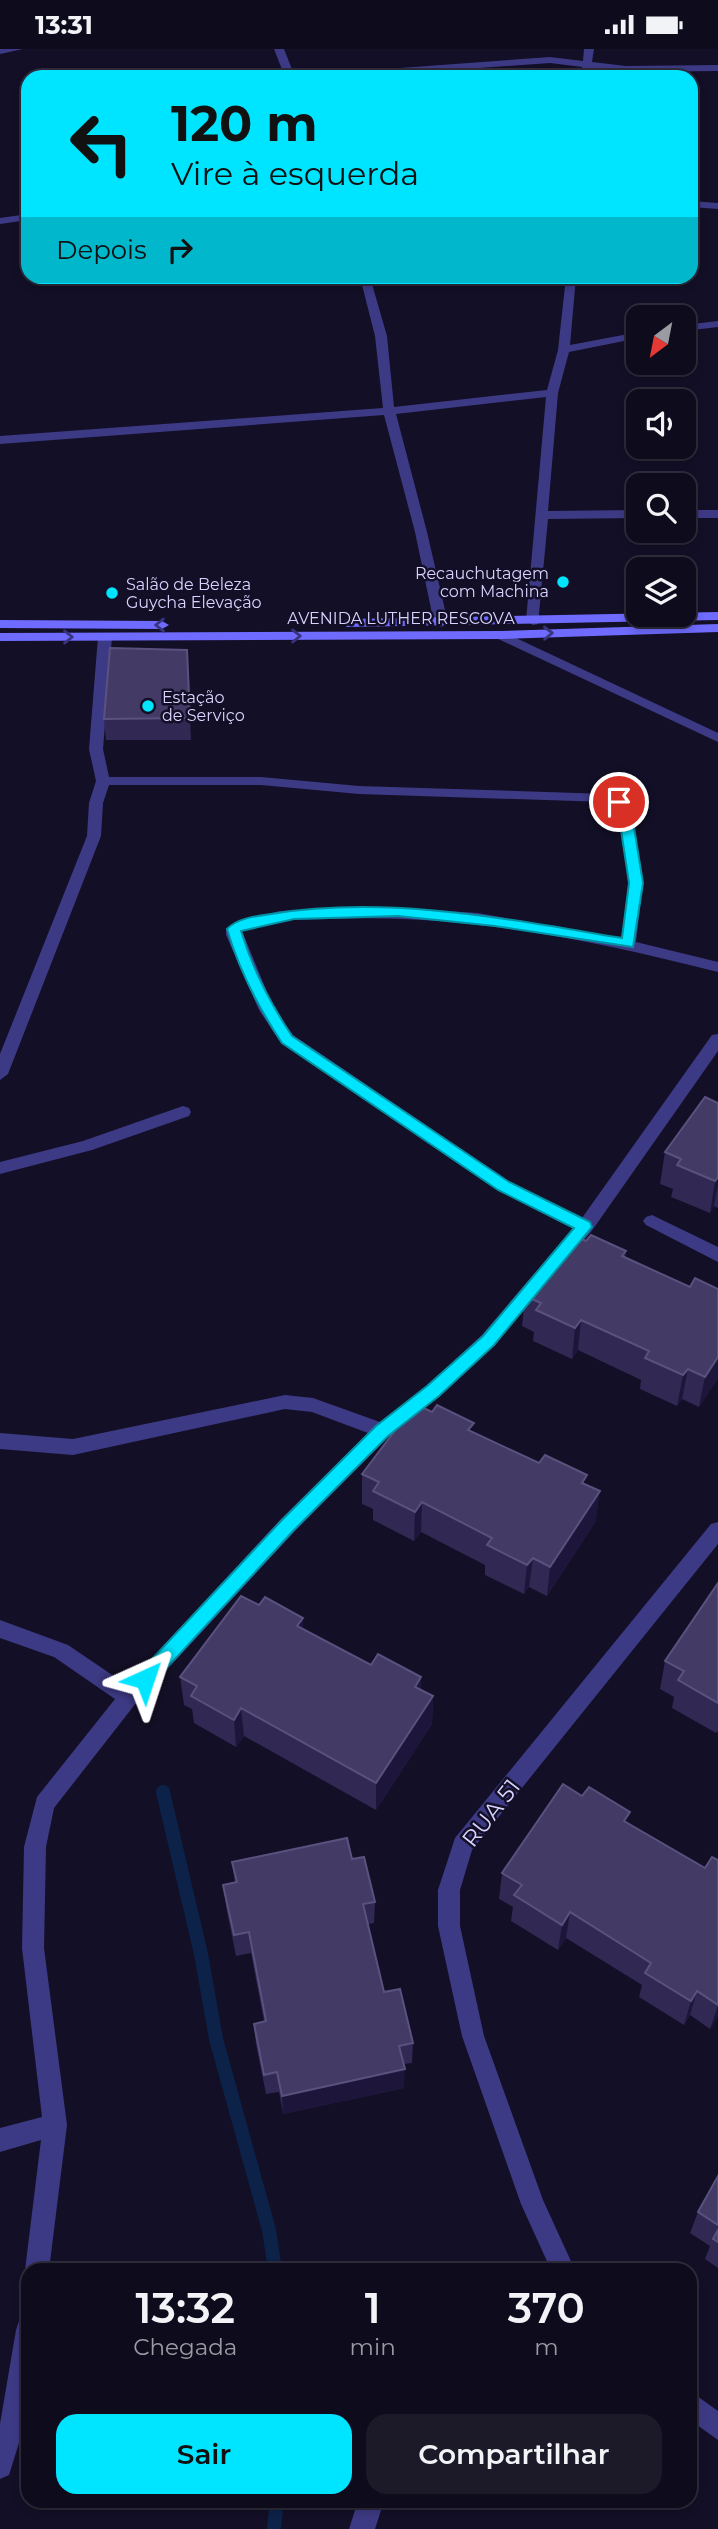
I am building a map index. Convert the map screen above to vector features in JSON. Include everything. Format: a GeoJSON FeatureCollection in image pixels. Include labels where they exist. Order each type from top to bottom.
{"type":"FeatureCollection","features":[{"type":"Feature","properties":{"kind":"main road","name":"AVENIDA LUTHER RESCOVA"},"geometry":{"type":"LineString","coordinates":[[0,624],[441,623],[718,616]]}},
{"type":"Feature","properties":{"kind":"main road","name":"AVENIDA LUTHER RESCOVA"},"geometry":{"type":"LineString","coordinates":[[0,637],[501,635],[718,628]]}},
{"type":"Feature","properties":{"kind":"street"},"geometry":{"type":"LineString","coordinates":[[0,51],[18,49]]}},
{"type":"Feature","properties":{"kind":"street"},"geometry":{"type":"LineString","coordinates":[[279,49],[287,70]]}},
{"type":"Feature","properties":{"kind":"street"},"geometry":{"type":"LineString","coordinates":[[587,70],[589,49]]}},
{"type":"Feature","properties":{"kind":"street"},"geometry":{"type":"LineString","coordinates":[[414,70],[538,61],[626,69],[718,68]]}},
{"type":"Feature","properties":{"kind":"street"},"geometry":{"type":"LineString","coordinates":[[698,205],[718,206]]}},
{"type":"Feature","properties":{"kind":"street"},"geometry":{"type":"LineString","coordinates":[[0,221],[21,218]]}},
{"type":"Feature","properties":{"kind":"street"},"geometry":{"type":"LineString","coordinates":[[367,284],[381,336],[389,411],[421,532],[441,623]]}},
{"type":"Feature","properties":{"kind":"street"},"geometry":{"type":"LineString","coordinates":[[533,621],[552,393],[564,350],[570,284]]}},
{"type":"Feature","properties":{"kind":"street"},"geometry":{"type":"LineString","coordinates":[[696,327],[718,324]]}},
{"type":"Feature","properties":{"kind":"street"},"geometry":{"type":"LineString","coordinates":[[564,350],[626,338]]}},
{"type":"Feature","properties":{"kind":"street"},"geometry":{"type":"LineString","coordinates":[[0,439],[389,411],[552,393]]}},
{"type":"Feature","properties":{"kind":"street"},"geometry":{"type":"LineString","coordinates":[[696,514],[718,513]]}},
{"type":"Feature","properties":{"kind":"street"},"geometry":{"type":"LineString","coordinates":[[543,515],[626,514]]}},
{"type":"Feature","properties":{"kind":"street"},"geometry":{"type":"LineString","coordinates":[[501,635],[718,738]]}},
{"type":"Feature","properties":{"kind":"street"},"geometry":{"type":"LineString","coordinates":[[0,1074],[94,837],[96,803],[103,781],[96,749],[104,637]]}},
{"type":"Feature","properties":{"kind":"street"},"geometry":{"type":"LineString","coordinates":[[103,781],[261,781],[359,790],[607,798],[619,802],[624,809],[636,883],[628,944]]}},
{"type":"Feature","properties":{"kind":"street"},"geometry":{"type":"LineString","coordinates":[[585,1227],[504,1186],[287,1039],[267,1010],[243,957],[234,929],[254,921],[294,915],[398,912],[495,922],[628,944],[718,967]]}},
{"type":"Feature","properties":{"kind":"street"},"geometry":{"type":"LineString","coordinates":[[38,2263],[55,2125],[33,1948],[35,1847],[44,1804],[129,1697],[287,1526],[382,1431],[433,1391],[488,1340],[585,1227],[718,1039]]}},
{"type":"Feature","properties":{"kind":"street"},"geometry":{"type":"LineString","coordinates":[[0,1168],[86,1146],[183,1112]]}},
{"type":"Feature","properties":{"kind":"street"},"geometry":{"type":"LineString","coordinates":[[652,1221],[718,1255]]}},
{"type":"Feature","properties":{"kind":"street"},"geometry":{"type":"LineString","coordinates":[[0,1441],[73,1447],[285,1402],[313,1405],[382,1431]]}},
{"type":"Feature","properties":{"kind":"street","name":"RUA 51"},"geometry":{"type":"LineString","coordinates":[[560,2263],[533,2204],[473,2036],[449,1926],[449,1890],[463,1845],[718,1529]]}},
{"type":"Feature","properties":{"kind":"street"},"geometry":{"type":"LineString","coordinates":[[0,1629],[61,1651],[129,1697]]}},
{"type":"Feature","properties":{"kind":"street"},"geometry":{"type":"LineString","coordinates":[[0,2140],[55,2125]]}},
{"type":"Feature","properties":{"kind":"street"},"geometry":{"type":"LineString","coordinates":[[0,2466],[16,2412],[21,2378]]}},
{"type":"Feature","properties":{"kind":"street"},"geometry":{"type":"LineString","coordinates":[[697,2410],[718,2427]]}},
{"type":"Feature","properties":{"kind":"street"},"geometry":{"type":"LineString","coordinates":[[362,2529],[369,2508]]}},
{"type":"Feature","properties":{"kind":"building","name":"Estação de Serviço"},"geometry":{"type":"Polygon","coordinates":[[[110,648],[187,650],[190,718],[104,719],[110,648]]]}},
{"type":"Feature","properties":{"kind":"building"},"geometry":{"type":"Polygon","coordinates":[[[705,1097],[718,1103],[718,1177],[715,1181],[677,1165],[681,1159],[665,1152],[705,1097]]]}},
{"type":"Feature","properties":{"kind":"building"},"geometry":{"type":"Polygon","coordinates":[[[570,1234],[586,1241],[591,1235],[626,1251],[622,1256],[690,1287],[695,1278],[718,1289],[718,1357],[705,1377],[688,1369],[683,1375],[645,1358],[649,1351],[581,1320],[575,1328],[536,1310],[541,1303],[525,1296],[570,1234]]]}},
{"type":"Feature","properties":{"kind":"building"},"geometry":{"type":"Polygon","coordinates":[[[415,1404],[432,1412],[437,1405],[474,1423],[468,1430],[539,1463],[545,1455],[587,1475],[582,1483],[600,1491],[550,1567],[533,1558],[527,1565],[487,1545],[492,1538],[422,1502],[415,1512],[373,1491],[379,1482],[362,1474],[415,1404]]]}},
{"type":"Feature","properties":{"kind":"building"},"geometry":{"type":"Polygon","coordinates":[[[718,1583],[718,1703],[678,1680],[684,1671],[665,1661],[718,1583]]]}},
{"type":"Feature","properties":{"kind":"building"},"geometry":{"type":"Polygon","coordinates":[[[241,1596],[259,1605],[265,1597],[303,1618],[297,1626],[371,1665],[378,1654],[421,1677],[415,1687],[433,1696],[376,1783],[241,1708],[234,1720],[191,1696],[197,1686],[180,1677],[241,1596]]]}},
{"type":"Feature","properties":{"kind":"building"},"geometry":{"type":"Polygon","coordinates":[[[563,1784],[582,1796],[589,1787],[630,1812],[624,1821],[705,1868],[712,1857],[718,1860],[718,2005],[697,1991],[691,2001],[645,1973],[651,1963],[570,1912],[562,1925],[514,1895],[522,1885],[502,1873],[563,1784]]]}},
{"type":"Feature","properties":{"kind":"building"},"geometry":{"type":"Polygon","coordinates":[[[347,1838],[352,1859],[364,1857],[375,1902],[363,1904],[384,1992],[400,1989],[413,2043],[399,2046],[405,2069],[282,2096],[277,2072],[264,2075],[254,2024],[266,2021],[249,1932],[234,1935],[223,1885],[237,1882],[232,1862],[347,1838]]]}},
{"type":"Feature","properties":{"kind":"building"},"geometry":{"type":"Polygon","coordinates":[[[718,2176],[718,2225],[698,2212],[718,2176]]]}},
{"type":"Feature","properties":{"kind":"waterway"},"geometry":{"type":"LineString","coordinates":[[163,1792],[201,1954],[216,2039],[269,2230],[274,2263]]}},
{"type":"Feature","properties":{"kind":"waterway"},"geometry":{"type":"LineString","coordinates":[[274,2528],[276,2508]]}},
{"type":"Feature","properties":{"kind":"place","name":"Recauchutagem com Machina"},"geometry":{"type":"Point","coordinates":[563,582]}},
{"type":"Feature","properties":{"kind":"place","name":"Salão de Beleza Guycha Elevação"},"geometry":{"type":"Point","coordinates":[112,593]}},
{"type":"Feature","properties":{"kind":"place","name":"Estação de Serviço"},"geometry":{"type":"Point","coordinates":[148,706]}},
{"type":"Feature","properties":{"kind":"route"},"geometry":{"type":"LineString","coordinates":[[145,1679],[287,1526],[382,1431],[433,1391],[488,1340],[585,1227],[504,1186],[438,1144],[380,1101],[287,1039],[267,1010],[240,951],[234,929],[254,921],[294,915],[398,912],[495,922],[628,944],[636,883],[624,809],[619,802]]}}]}
